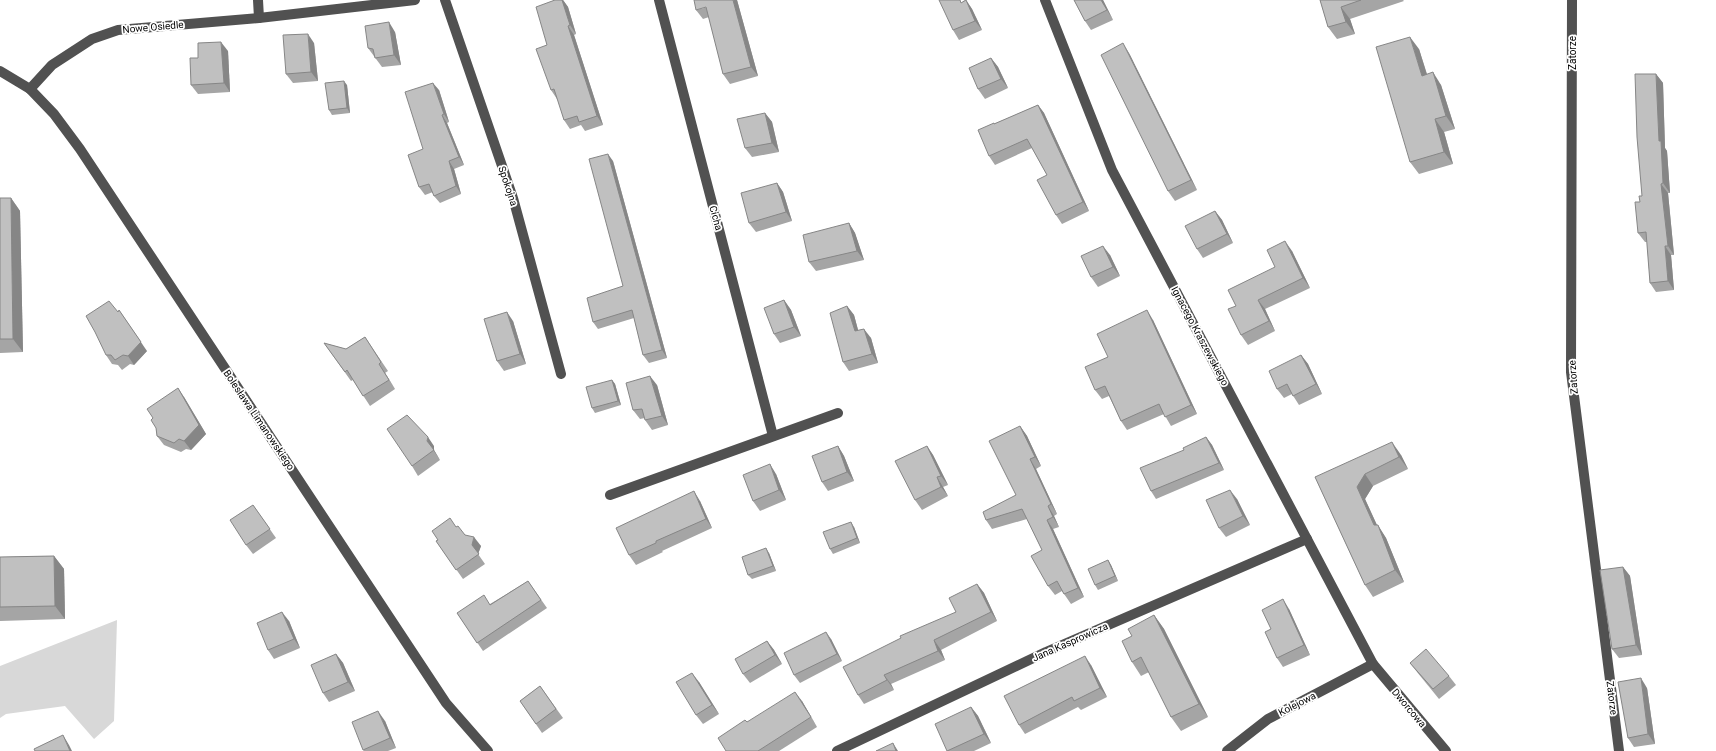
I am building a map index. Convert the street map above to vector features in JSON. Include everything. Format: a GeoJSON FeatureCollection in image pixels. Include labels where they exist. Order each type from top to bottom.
{"type":"FeatureCollection","features":[{"type":"Feature","properties":{"kind":"street"},"geometry":{"type":"LineString","coordinates":[[258,0],[259,18]]}},
{"type":"Feature","properties":{"kind":"street","name":"Nowe Osiedle"},"geometry":{"type":"LineString","coordinates":[[30,89],[52,65],[92,39],[118,30],[259,18],[414,0]]}},
{"type":"Feature","properties":{"kind":"street","name":"Spokojna"},"geometry":{"type":"LineString","coordinates":[[445,0],[512,198],[561,374]]}},
{"type":"Feature","properties":{"kind":"street","name":"Cicha"},"geometry":{"type":"LineString","coordinates":[[660,0],[774,436]]}},
{"type":"Feature","properties":{"kind":"street","name":"Ignacego Kraszewskiego"},"geometry":{"type":"LineString","coordinates":[[1045,0],[1112,170],[1373,664]]}},
{"type":"Feature","properties":{"kind":"street","name":"Zatorze"},"geometry":{"type":"LineString","coordinates":[[1572,0],[1571,372],[1619,751]]}},
{"type":"Feature","properties":{"kind":"street"},"geometry":{"type":"LineString","coordinates":[[0,71],[30,89]]}},
{"type":"Feature","properties":{"kind":"street","name":"Bolesława Limanowskiego"},"geometry":{"type":"LineString","coordinates":[[30,89],[54,114],[80,149],[446,703],[488,751]]}},
{"type":"Feature","properties":{"kind":"street"},"geometry":{"type":"LineString","coordinates":[[610,495],[838,413]]}},
{"type":"Feature","properties":{"kind":"street","name":"Jana Kasprowicza"},"geometry":{"type":"LineString","coordinates":[[837,751],[1046,652],[1307,539]]}},
{"type":"Feature","properties":{"kind":"street","name":"Kolejowa"},"geometry":{"type":"LineString","coordinates":[[1227,751],[1268,719],[1373,664]]}},
{"type":"Feature","properties":{"kind":"street","name":"Dworcowa"},"geometry":{"type":"LineString","coordinates":[[1373,664],[1446,751]]}},
{"type":"Feature","properties":{"kind":"shaded area"},"geometry":{"type":"Polygon","coordinates":[[[117,620],[114,721],[94,739],[65,706],[6,714],[0,718],[0,666],[117,620]]]}},
{"type":"Feature","properties":{"kind":"building"},"geometry":{"type":"Polygon","coordinates":[[[555,0],[562,0],[570,25],[568,26],[597,116],[579,122],[577,116],[564,120],[554,89],[551,90],[536,49],[547,45],[536,7],[555,0]]]}},
{"type":"Feature","properties":{"kind":"building"},"geometry":{"type":"Polygon","coordinates":[[[694,0],[733,0],[751,67],[723,74],[706,7],[696,10],[694,0]]]}},
{"type":"Feature","properties":{"kind":"building"},"geometry":{"type":"Polygon","coordinates":[[[939,0],[960,0],[961,3],[966,0],[975,21],[953,30],[939,0]]]}},
{"type":"Feature","properties":{"kind":"building"},"geometry":{"type":"Polygon","coordinates":[[[1074,0],[1101,0],[1107,10],[1085,21],[1074,0]]]}},
{"type":"Feature","properties":{"kind":"building"},"geometry":{"type":"Polygon","coordinates":[[[1320,0],[1361,0],[1341,7],[1346,22],[1328,27],[1320,0]]]}},
{"type":"Feature","properties":{"kind":"building"},"geometry":{"type":"Polygon","coordinates":[[[389,22],[394,55],[375,58],[373,49],[368,48],[365,26],[389,22]]]}},
{"type":"Feature","properties":{"kind":"building"},"geometry":{"type":"Polygon","coordinates":[[[308,34],[311,72],[286,74],[283,35],[308,34]]]}},
{"type":"Feature","properties":{"kind":"building"},"geometry":{"type":"Polygon","coordinates":[[[1410,37],[1422,76],[1433,72],[1446,116],[1435,119],[1444,152],[1410,162],[1376,47],[1410,37]]]}},
{"type":"Feature","properties":{"kind":"building"},"geometry":{"type":"Polygon","coordinates":[[[221,42],[224,83],[191,85],[190,58],[198,58],[198,43],[221,42]]]}},
{"type":"Feature","properties":{"kind":"building"},"geometry":{"type":"Polygon","coordinates":[[[1123,43],[1191,180],[1168,191],[1101,55],[1123,43]]]}},
{"type":"Feature","properties":{"kind":"building"},"geometry":{"type":"Polygon","coordinates":[[[991,58],[1001,79],[978,89],[969,68],[991,58]]]}},
{"type":"Feature","properties":{"kind":"building"},"geometry":{"type":"Polygon","coordinates":[[[1635,74],[1656,74],[1659,141],[1661,141],[1663,183],[1661,184],[1668,246],[1665,246],[1668,281],[1650,283],[1646,232],[1638,233],[1635,202],[1640,202],[1639,196],[1642,196],[1637,137],[1635,74]]]}},
{"type":"Feature","properties":{"kind":"building"},"geometry":{"type":"Polygon","coordinates":[[[344,81],[347,108],[329,110],[325,83],[344,81]]]}},
{"type":"Feature","properties":{"kind":"building"},"geometry":{"type":"Polygon","coordinates":[[[433,83],[444,114],[442,115],[459,157],[449,161],[456,186],[434,196],[429,184],[419,187],[408,155],[423,149],[405,92],[433,83]]]}},
{"type":"Feature","properties":{"kind":"building"},"geometry":{"type":"Polygon","coordinates":[[[1038,105],[1083,202],[1056,215],[1037,180],[1047,175],[1027,139],[989,156],[978,130],[1038,105]]]}},
{"type":"Feature","properties":{"kind":"building"},"geometry":{"type":"Polygon","coordinates":[[[765,113],[772,143],[745,148],[737,119],[765,113]]]}},
{"type":"Feature","properties":{"kind":"building"},"geometry":{"type":"Polygon","coordinates":[[[608,154],[662,350],[643,355],[632,310],[593,322],[587,298],[623,286],[589,159],[608,154]]]}},
{"type":"Feature","properties":{"kind":"building"},"geometry":{"type":"Polygon","coordinates":[[[777,183],[786,212],[749,223],[741,193],[777,183]]]}},
{"type":"Feature","properties":{"kind":"building"},"geometry":{"type":"Polygon","coordinates":[[[0,198],[11,198],[13,339],[0,339],[0,198]]]}},
{"type":"Feature","properties":{"kind":"building"},"geometry":{"type":"Polygon","coordinates":[[[1215,211],[1227,234],[1197,249],[1185,226],[1215,211]]]}},
{"type":"Feature","properties":{"kind":"building"},"geometry":{"type":"Polygon","coordinates":[[[849,223],[857,251],[809,262],[803,235],[849,223]]]}},
{"type":"Feature","properties":{"kind":"building"},"geometry":{"type":"Polygon","coordinates":[[[1285,241],[1303,278],[1258,300],[1269,321],[1241,335],[1228,309],[1236,306],[1228,290],[1275,267],[1267,250],[1285,241]]]}},
{"type":"Feature","properties":{"kind":"building"},"geometry":{"type":"Polygon","coordinates":[[[1103,246],[1113,267],[1091,277],[1081,256],[1103,246]]]}},
{"type":"Feature","properties":{"kind":"building"},"geometry":{"type":"Polygon","coordinates":[[[784,300],[794,327],[774,334],[764,308],[784,300]]]}},
{"type":"Feature","properties":{"kind":"building"},"geometry":{"type":"Polygon","coordinates":[[[109,301],[118,312],[119,310],[141,342],[128,356],[123,355],[115,360],[111,355],[106,355],[86,316],[109,301]]]}},
{"type":"Feature","properties":{"kind":"building"},"geometry":{"type":"Polygon","coordinates":[[[847,306],[855,331],[864,329],[872,354],[843,362],[830,313],[847,306]]]}},
{"type":"Feature","properties":{"kind":"building"},"geometry":{"type":"Polygon","coordinates":[[[1147,310],[1191,405],[1165,417],[1159,404],[1121,421],[1105,386],[1095,390],[1085,367],[1108,357],[1097,334],[1147,310]]]}},
{"type":"Feature","properties":{"kind":"building"},"geometry":{"type":"Polygon","coordinates":[[[507,312],[520,354],[497,361],[484,319],[507,312]]]}},
{"type":"Feature","properties":{"kind":"building"},"geometry":{"type":"Polygon","coordinates":[[[365,337],[381,362],[379,364],[389,380],[363,396],[347,370],[345,372],[324,343],[346,349],[365,337]]]}},
{"type":"Feature","properties":{"kind":"building"},"geometry":{"type":"Polygon","coordinates":[[[1301,355],[1316,384],[1293,396],[1287,384],[1277,389],[1269,371],[1301,355]]]}},
{"type":"Feature","properties":{"kind":"building"},"geometry":{"type":"Polygon","coordinates":[[[650,376],[662,416],[645,420],[642,409],[633,410],[626,383],[650,376]]]}},
{"type":"Feature","properties":{"kind":"building"},"geometry":{"type":"Polygon","coordinates":[[[612,380],[618,401],[592,408],[586,387],[612,380]]]}},
{"type":"Feature","properties":{"kind":"building"},"geometry":{"type":"Polygon","coordinates":[[[178,388],[199,425],[184,441],[179,439],[174,443],[157,436],[156,428],[151,420],[153,418],[147,409],[178,388]]]}},
{"type":"Feature","properties":{"kind":"building"},"geometry":{"type":"Polygon","coordinates":[[[407,415],[428,437],[427,441],[434,450],[412,466],[387,429],[407,415]]]}},
{"type":"Feature","properties":{"kind":"building"},"geometry":{"type":"Polygon","coordinates":[[[1020,426],[1035,457],[1030,459],[1051,504],[1048,506],[1053,517],[1047,520],[1078,588],[1064,594],[1057,581],[1048,586],[1031,556],[1042,550],[1022,509],[986,520],[983,512],[1016,495],[989,441],[1020,426]]]}},
{"type":"Feature","properties":{"kind":"building"},"geometry":{"type":"Polygon","coordinates":[[[1206,437],[1219,463],[1151,491],[1140,468],[1184,450],[1183,448],[1206,437]]]}},
{"type":"Feature","properties":{"kind":"building"},"geometry":{"type":"Polygon","coordinates":[[[1392,442],[1399,457],[1365,474],[1357,487],[1374,525],[1378,525],[1395,570],[1365,585],[1315,477],[1392,442]]]}},
{"type":"Feature","properties":{"kind":"building"},"geometry":{"type":"Polygon","coordinates":[[[838,446],[847,472],[822,482],[812,456],[838,446]]]}},
{"type":"Feature","properties":{"kind":"building"},"geometry":{"type":"Polygon","coordinates":[[[927,446],[941,476],[937,477],[941,487],[915,500],[895,461],[927,446]]]}},
{"type":"Feature","properties":{"kind":"building"},"geometry":{"type":"Polygon","coordinates":[[[770,464],[779,490],[753,501],[743,475],[770,464]]]}},
{"type":"Feature","properties":{"kind":"building"},"geometry":{"type":"Polygon","coordinates":[[[1230,490],[1243,516],[1219,528],[1206,500],[1230,490]]]}},
{"type":"Feature","properties":{"kind":"building"},"geometry":{"type":"Polygon","coordinates":[[[694,491],[706,519],[656,541],[656,543],[629,555],[616,528],[694,491]]]}},
{"type":"Feature","properties":{"kind":"building"},"geometry":{"type":"Polygon","coordinates":[[[253,505],[270,529],[246,545],[230,520],[253,505]]]}},
{"type":"Feature","properties":{"kind":"building"},"geometry":{"type":"Polygon","coordinates":[[[450,518],[456,527],[458,526],[465,535],[474,537],[472,545],[479,554],[456,570],[436,541],[438,540],[432,531],[450,518]]]}},
{"type":"Feature","properties":{"kind":"building"},"geometry":{"type":"Polygon","coordinates":[[[851,522],[857,538],[830,549],[823,532],[851,522]]]}},
{"type":"Feature","properties":{"kind":"building"},"geometry":{"type":"Polygon","coordinates":[[[766,548],[773,566],[748,575],[742,557],[766,548]]]}},
{"type":"Feature","properties":{"kind":"building"},"geometry":{"type":"Polygon","coordinates":[[[54,556],[55,606],[0,607],[0,557],[54,556]]]}},
{"type":"Feature","properties":{"kind":"building"},"geometry":{"type":"Polygon","coordinates":[[[1108,560],[1115,576],[1095,585],[1088,569],[1108,560]]]}},
{"type":"Feature","properties":{"kind":"building"},"geometry":{"type":"Polygon","coordinates":[[[1623,567],[1636,645],[1612,649],[1600,570],[1623,567]]]}},
{"type":"Feature","properties":{"kind":"building"},"geometry":{"type":"Polygon","coordinates":[[[528,581],[541,600],[477,643],[457,613],[484,595],[490,605],[528,581]]]}},
{"type":"Feature","properties":{"kind":"building"},"geometry":{"type":"Polygon","coordinates":[[[977,584],[991,612],[934,640],[938,651],[884,675],[887,680],[858,695],[843,667],[901,638],[900,636],[956,612],[949,598],[977,584]]]}},
{"type":"Feature","properties":{"kind":"building"},"geometry":{"type":"Polygon","coordinates":[[[1283,599],[1304,645],[1277,658],[1265,632],[1271,629],[1262,610],[1283,599]]]}},
{"type":"Feature","properties":{"kind":"building"},"geometry":{"type":"Polygon","coordinates":[[[282,612],[294,639],[268,650],[257,623],[282,612]]]}},
{"type":"Feature","properties":{"kind":"building"},"geometry":{"type":"Polygon","coordinates":[[[1154,615],[1199,704],[1171,717],[1141,657],[1132,662],[1122,641],[1132,636],[1128,629],[1154,615]]]}},
{"type":"Feature","properties":{"kind":"building"},"geometry":{"type":"Polygon","coordinates":[[[826,632],[837,654],[794,675],[784,653],[826,632]]]}},
{"type":"Feature","properties":{"kind":"building"},"geometry":{"type":"Polygon","coordinates":[[[767,641],[775,655],[743,674],[735,659],[767,641]]]}},
{"type":"Feature","properties":{"kind":"building"},"geometry":{"type":"Polygon","coordinates":[[[1426,649],[1449,676],[1433,689],[1410,663],[1426,649]]]}},
{"type":"Feature","properties":{"kind":"building"},"geometry":{"type":"Polygon","coordinates":[[[336,654],[348,682],[323,693],[311,665],[336,654]]]}},
{"type":"Feature","properties":{"kind":"building"},"geometry":{"type":"Polygon","coordinates":[[[1085,656],[1100,688],[1074,701],[1072,697],[1019,725],[1004,696],[1085,656]]]}},
{"type":"Feature","properties":{"kind":"building"},"geometry":{"type":"Polygon","coordinates":[[[692,673],[712,705],[696,715],[676,682],[692,673]]]}},
{"type":"Feature","properties":{"kind":"building"},"geometry":{"type":"Polygon","coordinates":[[[1641,678],[1648,734],[1628,738],[1618,682],[1641,678]]]}},
{"type":"Feature","properties":{"kind":"building"},"geometry":{"type":"Polygon","coordinates":[[[540,686],[556,709],[536,724],[520,701],[540,686]]]}},
{"type":"Feature","properties":{"kind":"building"},"geometry":{"type":"Polygon","coordinates":[[[795,692],[811,717],[758,751],[726,751],[718,738],[745,720],[747,722],[795,692]]]}},
{"type":"Feature","properties":{"kind":"building"},"geometry":{"type":"Polygon","coordinates":[[[971,707],[984,734],[947,751],[935,724],[971,707]]]}},
{"type":"Feature","properties":{"kind":"building"},"geometry":{"type":"Polygon","coordinates":[[[378,711],[390,738],[363,750],[352,722],[378,711]]]}},
{"type":"Feature","properties":{"kind":"building"},"geometry":{"type":"Polygon","coordinates":[[[63,735],[70,751],[35,751],[34,749],[63,735]]]}},
{"type":"Feature","properties":{"kind":"building"},"geometry":{"type":"Polygon","coordinates":[[[893,743],[896,751],[876,751],[893,743]]]}}]}
